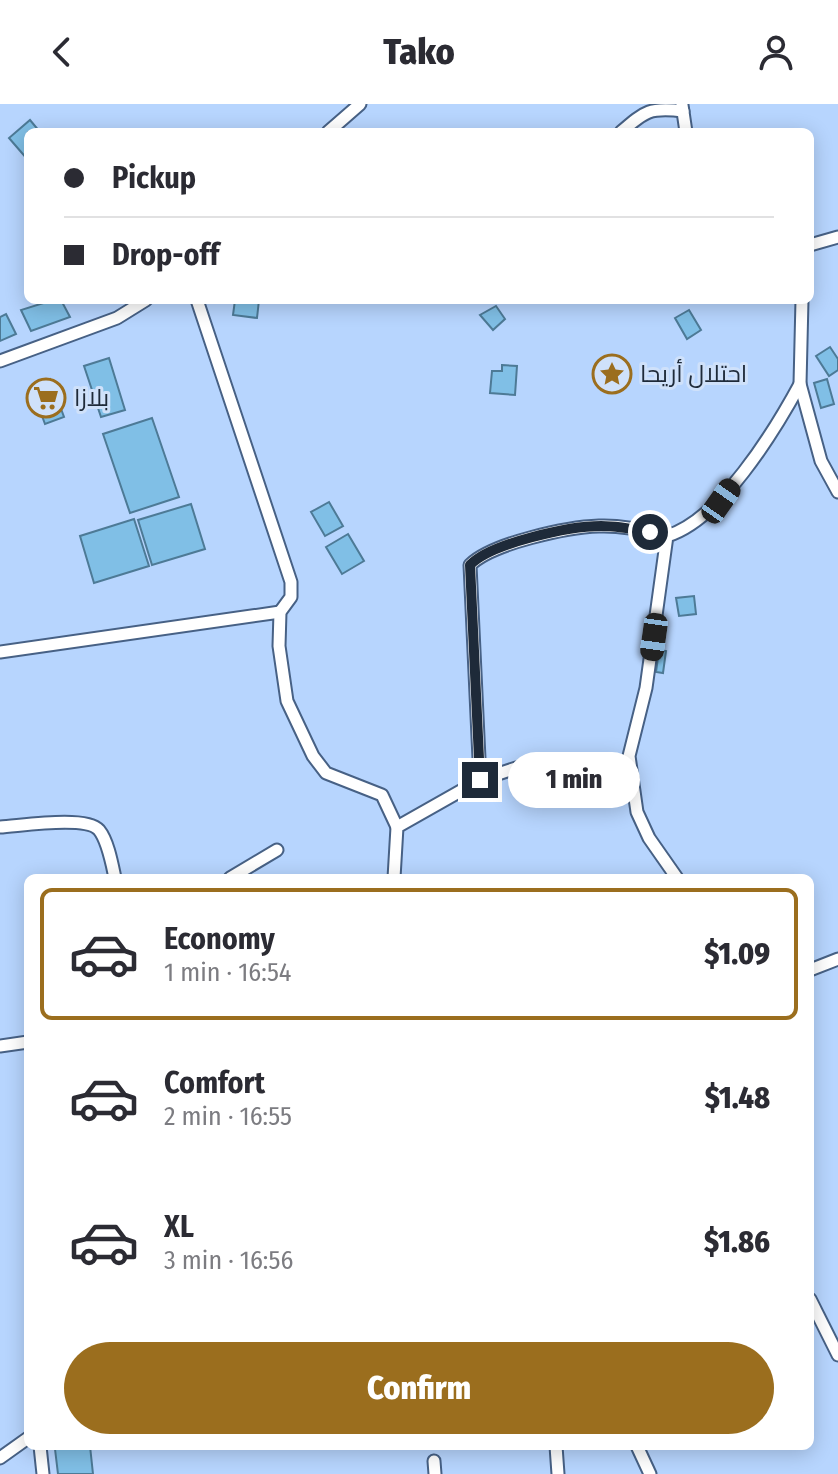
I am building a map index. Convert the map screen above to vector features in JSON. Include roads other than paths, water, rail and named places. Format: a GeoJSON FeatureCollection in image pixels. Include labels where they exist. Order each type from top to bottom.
{"type":"FeatureCollection","features":[{"type":"Feature","properties":{"kind":"street"},"geometry":{"type":"LineString","coordinates":[[333,128],[360,104]]}},
{"type":"Feature","properties":{"kind":"street"},"geometry":{"type":"LineString","coordinates":[[625,128],[641,114],[659,108],[682,108],[685,128]]}},
{"type":"Feature","properties":{"kind":"street"},"geometry":{"type":"LineString","coordinates":[[814,244],[838,237]]}},
{"type":"Feature","properties":{"kind":"street"},"geometry":{"type":"LineString","coordinates":[[0,361],[117,318],[140,304]]}},
{"type":"Feature","properties":{"kind":"street"},"geometry":{"type":"LineString","coordinates":[[198,304],[285,558],[292,591],[280,612],[279,664],[287,701],[313,756],[334,778],[382,795],[397,827],[394,874]]}},
{"type":"Feature","properties":{"kind":"street"},"geometry":{"type":"LineString","coordinates":[[802,304],[800,384],[821,461],[838,492]]}},
{"type":"Feature","properties":{"kind":"street"},"geometry":{"type":"LineString","coordinates":[[480,780],[470,565],[493,551],[577,528],[622,528],[667,536],[693,526],[721,501],[800,384]]}},
{"type":"Feature","properties":{"kind":"street"},"geometry":{"type":"LineString","coordinates":[[667,536],[646,688],[629,756],[637,812],[649,838],[674,874]]}},
{"type":"Feature","properties":{"kind":"street"},"geometry":{"type":"LineString","coordinates":[[0,652],[280,612]]}},
{"type":"Feature","properties":{"kind":"street"},"geometry":{"type":"LineString","coordinates":[[397,827],[480,780],[519,767]]}},
{"type":"Feature","properties":{"kind":"street"},"geometry":{"type":"LineString","coordinates":[[0,827],[69,823],[91,825],[101,835],[114,874]]}},
{"type":"Feature","properties":{"kind":"street"},"geometry":{"type":"LineString","coordinates":[[237,874],[277,850]]}},
{"type":"Feature","properties":{"kind":"street"},"geometry":{"type":"LineString","coordinates":[[814,968],[838,959]]}},
{"type":"Feature","properties":{"kind":"street"},"geometry":{"type":"LineString","coordinates":[[0,1046],[24,1043]]}},
{"type":"Feature","properties":{"kind":"street"},"geometry":{"type":"LineString","coordinates":[[814,1307],[838,1355]]}},
{"type":"Feature","properties":{"kind":"street"},"geometry":{"type":"LineString","coordinates":[[0,1458],[24,1441]]}},
{"type":"Feature","properties":{"kind":"street"},"geometry":{"type":"LineString","coordinates":[[40,1450],[43,1474]]}},
{"type":"Feature","properties":{"kind":"street"},"geometry":{"type":"LineString","coordinates":[[556,1450],[558,1474]]}},
{"type":"Feature","properties":{"kind":"street"},"geometry":{"type":"LineString","coordinates":[[639,1450],[650,1474]]}},
{"type":"Feature","properties":{"kind":"street"},"geometry":{"type":"LineString","coordinates":[[434,1461],[435,1474]]}},
{"type":"Feature","properties":{"kind":"place","name":"احتلال أريحا"},"geometry":{"type":"Point","coordinates":[612,374]}},
{"type":"Feature","properties":{"kind":"place","name":"بلازا"},"geometry":{"type":"Point","coordinates":[46,398]}}]}
